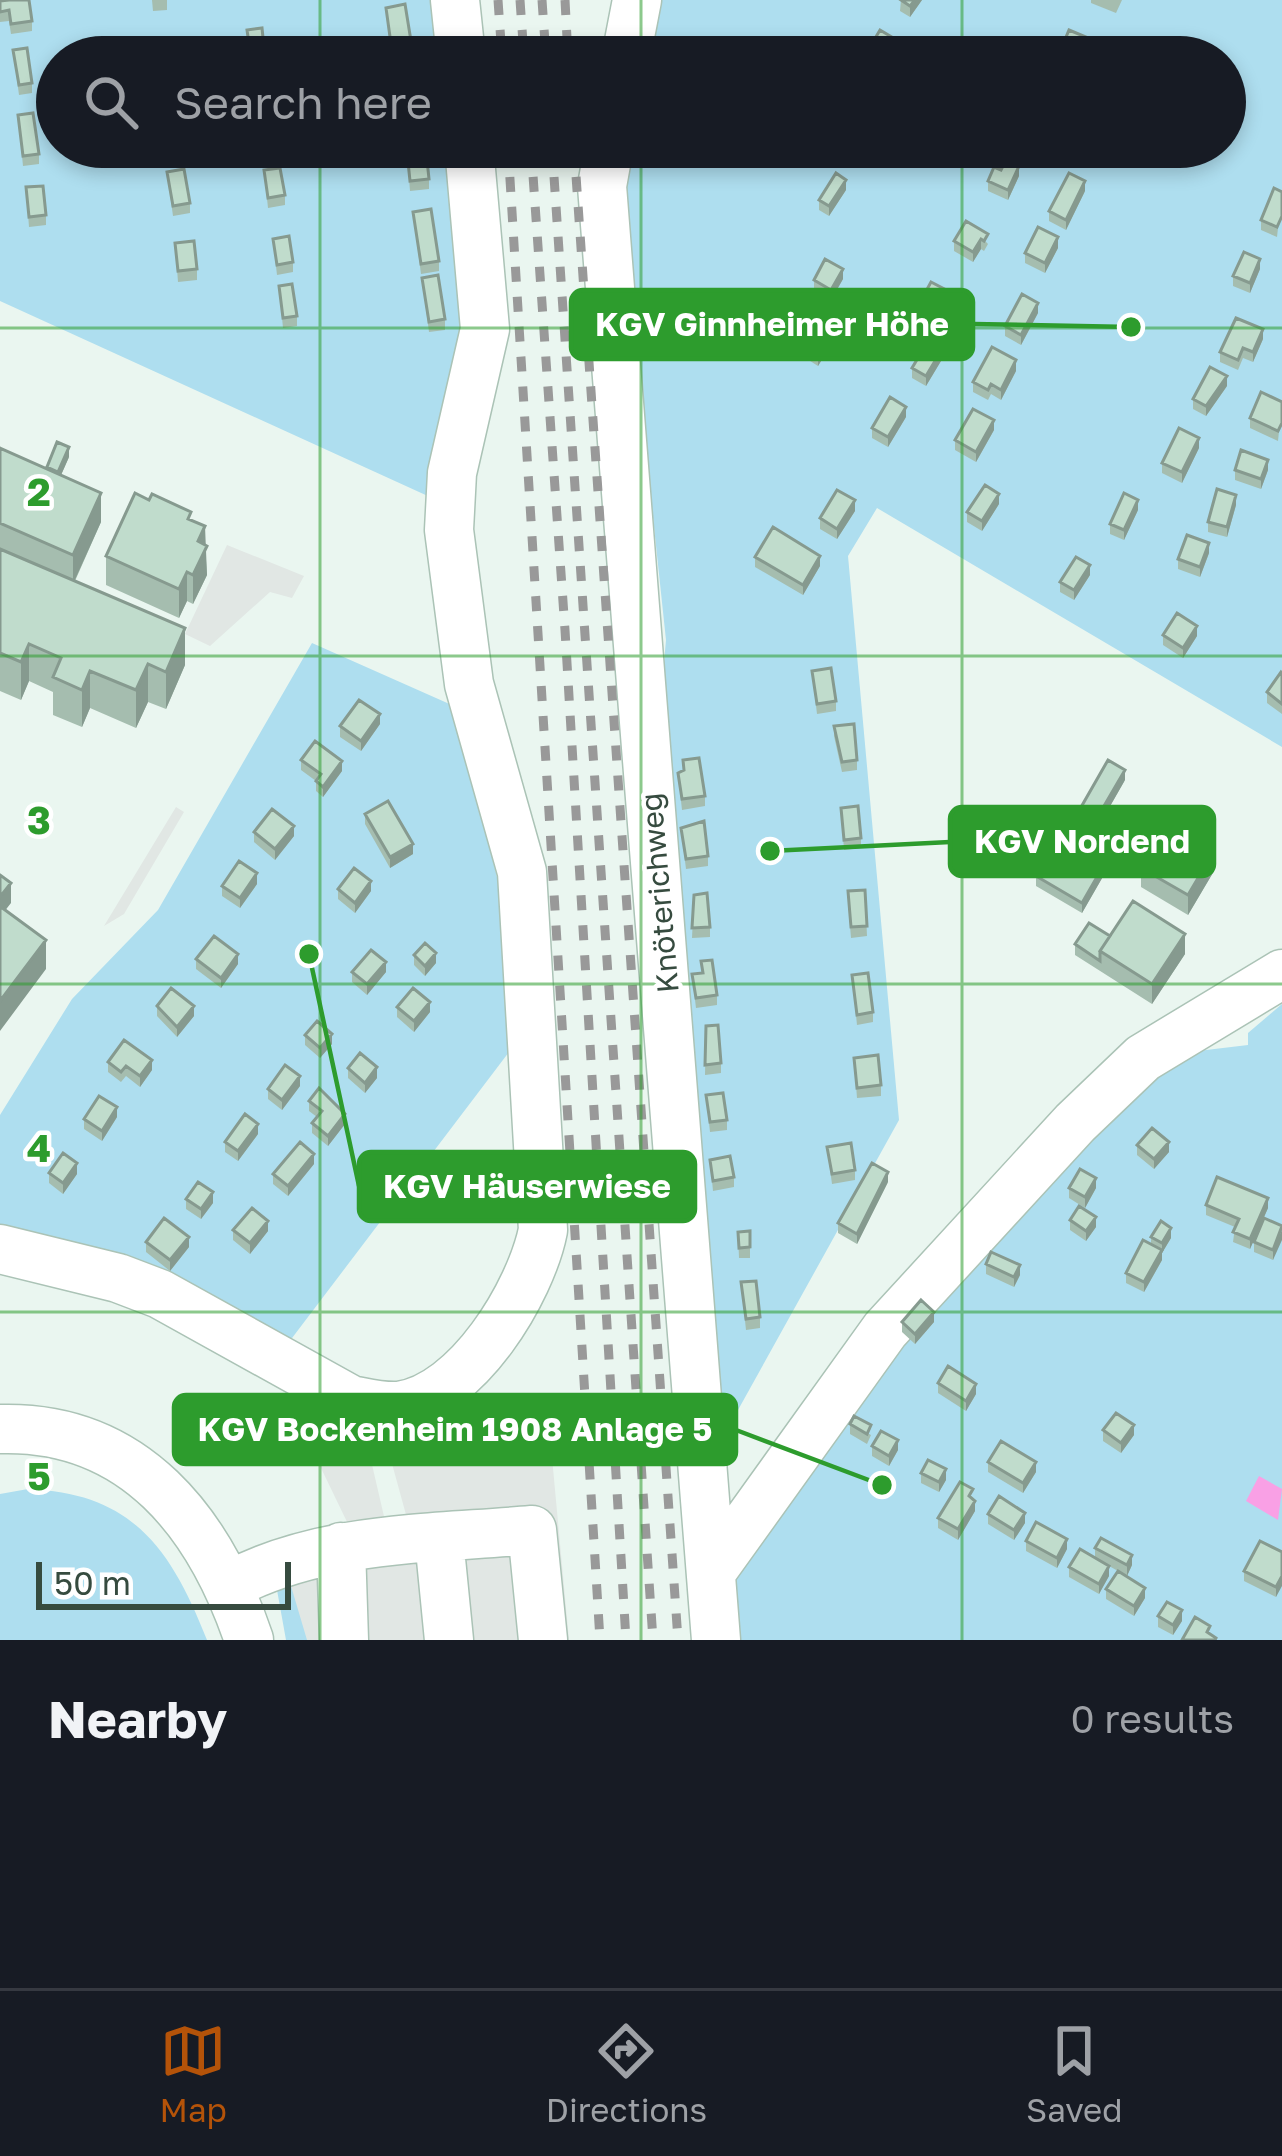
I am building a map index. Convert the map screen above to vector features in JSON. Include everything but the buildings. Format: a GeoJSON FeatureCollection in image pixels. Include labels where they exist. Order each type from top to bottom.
{"type":"FeatureCollection","features":[{"type":"Feature","properties":{"kind":"street"},"geometry":{"type":"LineString","coordinates":[[455,0],[458,36]]}},
{"type":"Feature","properties":{"kind":"street"},"geometry":{"type":"LineString","coordinates":[[630,36],[637,0]]}},
{"type":"Feature","properties":{"kind":"street"},"geometry":{"type":"LineString","coordinates":[[0,1250],[118,1278],[160,1294],[351,1400],[376,1405],[400,1406],[444,1388],[467,1368],[526,1286],[543,1230],[522,872],[470,685],[449,530],[452,473],[485,329],[471,168]]}},
{"type":"Feature","properties":{"kind":"street","name":"Knöterichweg"},"geometry":{"type":"LineString","coordinates":[[605,168],[602,186],[716,1640]]}},
{"type":"Feature","properties":{"kind":"street"},"geometry":{"type":"LineString","coordinates":[[712,1571],[886,1330],[1075,1123],[1109,1088],[1171,1038],[1282,974]]}},
{"type":"Feature","properties":{"kind":"street"},"geometry":{"type":"LineString","coordinates":[[0,1429],[42,1431],[83,1444],[119,1460],[173,1498],[197,1527],[230,1585],[249,1640]]}},
{"type":"Feature","properties":{"kind":"street"},"geometry":{"type":"LineString","coordinates":[[0,1452],[83,1444]]}},
{"type":"Feature","properties":{"kind":"street"},"geometry":{"type":"LineString","coordinates":[[230,1585],[279,1561],[341,1547],[532,1530],[543,1640]]}},
{"type":"Feature","properties":{"kind":"street"},"geometry":{"type":"LineString","coordinates":[[439,1539],[449,1640]]}},
{"type":"Feature","properties":{"kind":"street"},"geometry":{"type":"LineString","coordinates":[[341,1547],[344,1640]]}},
{"type":"Feature","properties":{"kind":"shaded area"},"geometry":{"type":"Polygon","coordinates":[[[0,0],[447,0],[451,36],[36,36],[36,168],[467,168],[478,324],[430,497],[0,301],[0,0]]]}},
{"type":"Feature","properties":{"kind":"shaded area"},"geometry":{"type":"Polygon","coordinates":[[[653,0],[1282,0],[1282,747],[877,508],[848,556],[899,1120],[713,1455],[657,740],[666,640],[619,196],[624,168],[1246,168],[1246,36],[647,36],[653,0]]]}},
{"type":"Feature","properties":{"kind":"shaded area"},"geometry":{"type":"Polygon","coordinates":[[[227,545],[304,576],[292,598],[270,592],[210,646],[185,634],[227,545]]]}},
{"type":"Feature","properties":{"kind":"shaded area"},"geometry":{"type":"Polygon","coordinates":[[[312,643],[454,706],[499,885],[509,1052],[286,1346],[0,1233],[0,1115],[72,999],[158,910],[312,643]]]}},
{"type":"Feature","properties":{"kind":"shaded area"},"geometry":{"type":"Polygon","coordinates":[[[176,807],[184,812],[124,914],[104,926],[176,807]]]}},
{"type":"Feature","properties":{"kind":"shaded area"},"geometry":{"type":"Polygon","coordinates":[[[1282,1004],[1282,1640],[734,1640],[725,1564],[912,1309],[1181,1053],[1248,1045],[1248,1033],[1282,1004]]]}},
{"type":"Feature","properties":{"kind":"shaded area"},"geometry":{"type":"Polygon","coordinates":[[[550,1436],[569,1640],[307,1640],[291,1586],[292,1534],[349,1526],[320,1466],[370,1456],[386,1525],[408,1522],[391,1460],[550,1436]]]}},
{"type":"Feature","properties":{"kind":"shaded area"},"geometry":{"type":"Polygon","coordinates":[[[1259,1476],[1282,1489],[1278,1520],[1246,1501],[1259,1476]]]}},
{"type":"Feature","properties":{"kind":"shaded area"},"geometry":{"type":"Polygon","coordinates":[[[28,1489],[95,1501],[143,1532],[179,1579],[207,1640],[0,1640],[0,1494],[28,1489]]]}},
{"type":"Feature","properties":{"kind":"shaded area"},"geometry":{"type":"Polygon","coordinates":[[[289,1579],[330,1640],[286,1640],[277,1590],[289,1579]]]}},
{"type":"Feature","properties":{"kind":"railway"},"geometry":{"type":"LineString","coordinates":[[498,0],[501,36]]}},
{"type":"Feature","properties":{"kind":"railway"},"geometry":{"type":"LineString","coordinates":[[520,0],[523,36]]}},
{"type":"Feature","properties":{"kind":"railway"},"geometry":{"type":"LineString","coordinates":[[542,0],[545,36]]}},
{"type":"Feature","properties":{"kind":"railway"},"geometry":{"type":"LineString","coordinates":[[565,0],[567,36]]}},
{"type":"Feature","properties":{"kind":"railway"},"geometry":{"type":"LineString","coordinates":[[509,168],[600,1640]]}},
{"type":"Feature","properties":{"kind":"railway"},"geometry":{"type":"LineString","coordinates":[[532,168],[626,1640]]}},
{"type":"Feature","properties":{"kind":"railway"},"geometry":{"type":"LineString","coordinates":[[553,168],[653,1640]]}},
{"type":"Feature","properties":{"kind":"railway"},"geometry":{"type":"LineString","coordinates":[[575,168],[678,1640]]}},
{"type":"Feature","properties":{"kind":"place","name":"KGV Ginnheimer Höhe"},"geometry":{"type":"Point","coordinates":[1131,327]}},
{"type":"Feature","properties":{"kind":"place","name":"KGV Nordend"},"geometry":{"type":"Point","coordinates":[770,851]}},
{"type":"Feature","properties":{"kind":"place","name":"KGV Häuserwiese"},"geometry":{"type":"Point","coordinates":[309,954]}},
{"type":"Feature","properties":{"kind":"place","name":"KGV Bockenheim 1908 Anlage 5"},"geometry":{"type":"Point","coordinates":[882,1485]}}]}
